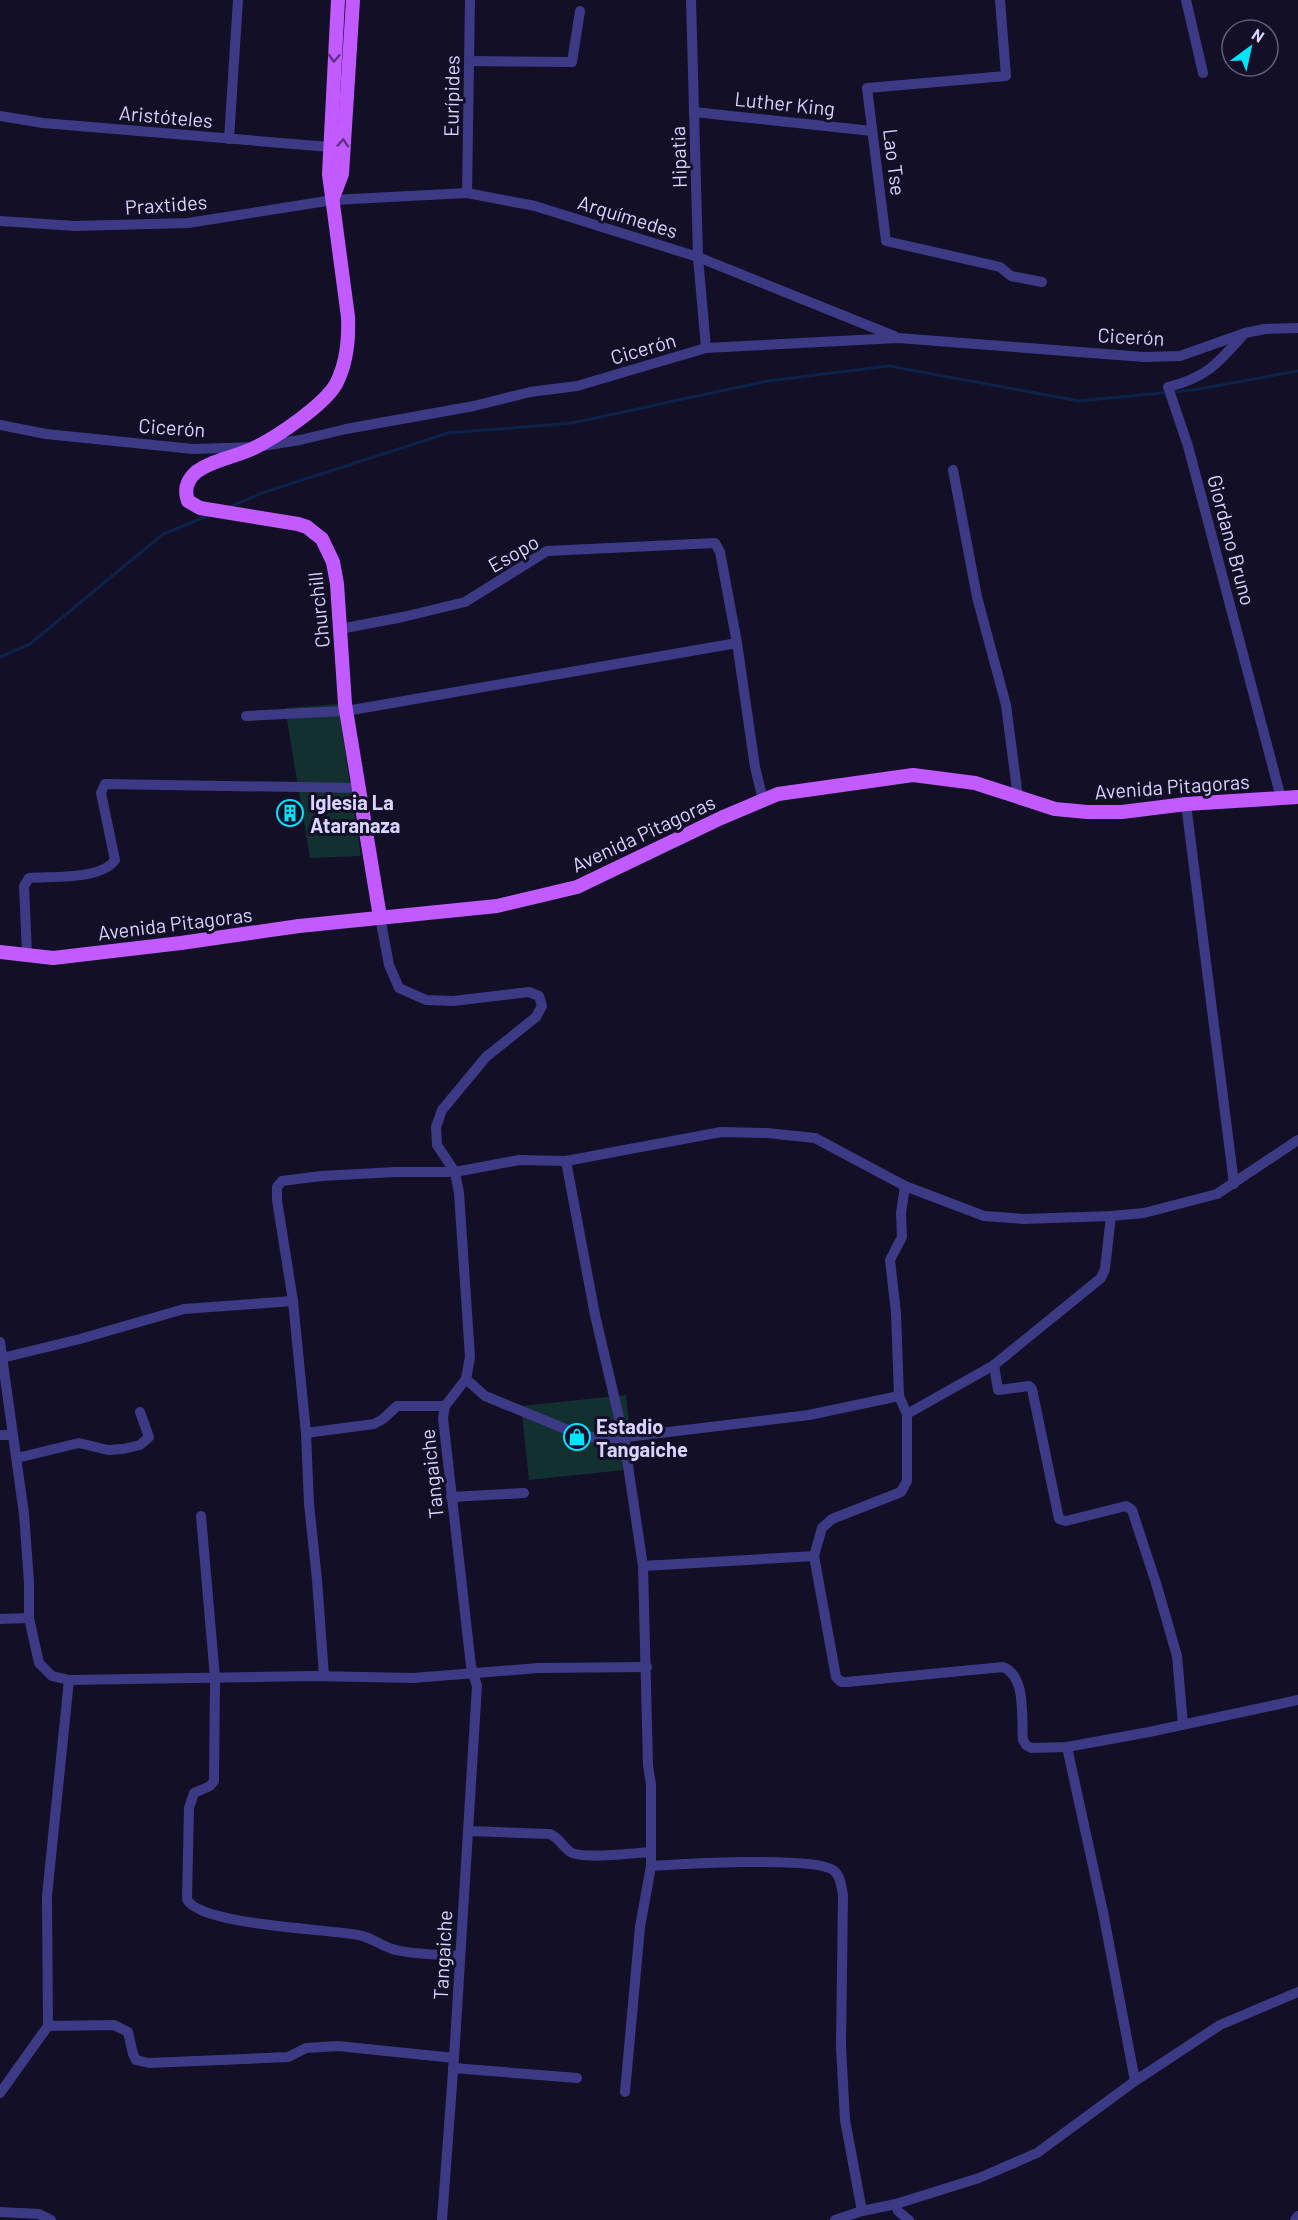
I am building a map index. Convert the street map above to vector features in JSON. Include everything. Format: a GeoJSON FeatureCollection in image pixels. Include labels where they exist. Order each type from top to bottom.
{"type":"FeatureCollection","features":[{"type":"Feature","properties":{"kind":"main road"},"geometry":{"type":"LineString","coordinates":[[256,447],[314,409],[335,386],[345,363],[348,316],[329,174],[338,0]]}},
{"type":"Feature","properties":{"kind":"main road"},"geometry":{"type":"LineString","coordinates":[[333,200],[342,174],[353,0]]}},
{"type":"Feature","properties":{"kind":"main road","name":"Churchill"},"geometry":{"type":"LineString","coordinates":[[256,447],[223,459],[196,473],[188,482],[186,490],[188,501],[193,505],[210,510],[298,524],[315,532],[328,548],[337,584],[346,711],[380,917]]}},
{"type":"Feature","properties":{"kind":"main road","name":"Avenida Pitagoras"},"geometry":{"type":"LineString","coordinates":[[0,952],[53,958],[380,917],[497,906],[577,887],[721,818],[778,794],[913,775],[975,783],[1055,809],[1087,812],[1122,812],[1186,804],[1298,797]]}},
{"type":"Feature","properties":{"kind":"street"},"geometry":{"type":"LineString","coordinates":[[229,139],[238,0]]}},
{"type":"Feature","properties":{"kind":"street","name":"Eurípides"},"geometry":{"type":"LineString","coordinates":[[467,194],[470,0]]}},
{"type":"Feature","properties":{"kind":"street","name":"Hipatia"},"geometry":{"type":"LineString","coordinates":[[691,0],[698,256],[706,348]]}},
{"type":"Feature","properties":{"kind":"street","name":"Lao Tse"},"geometry":{"type":"LineString","coordinates":[[1000,0],[1006,76],[867,88],[886,240],[1000,267],[1011,276],[1042,282]]}},
{"type":"Feature","properties":{"kind":"street"},"geometry":{"type":"LineString","coordinates":[[1186,0],[1203,73]]}},
{"type":"Feature","properties":{"kind":"street"},"geometry":{"type":"LineString","coordinates":[[469,61],[572,62],[580,10]]}},
{"type":"Feature","properties":{"kind":"street","name":"Luther King"},"geometry":{"type":"LineString","coordinates":[[694,112],[872,130]]}},
{"type":"Feature","properties":{"kind":"street","name":"Aristóteles"},"geometry":{"type":"LineString","coordinates":[[0,116],[43,123],[330,147]]}},
{"type":"Feature","properties":{"kind":"street","name":"Arquímedes"},"geometry":{"type":"LineString","coordinates":[[333,200],[467,194],[535,206],[698,256],[898,338]]}},
{"type":"Feature","properties":{"kind":"street","name":"Praxtides"},"geometry":{"type":"LineString","coordinates":[[0,221],[75,226],[188,223],[333,200]]}},
{"type":"Feature","properties":{"kind":"street","name":"Cicerón"},"geometry":{"type":"LineString","coordinates":[[0,425],[46,434],[193,449],[256,447],[474,406],[530,392],[577,386],[706,348],[898,338],[1144,357],[1180,356],[1245,333],[1265,329],[1298,328]]}},
{"type":"Feature","properties":{"kind":"street","name":"Giordano Bruno"},"geometry":{"type":"LineString","coordinates":[[1245,333],[1217,364],[1201,376],[1168,388],[1188,446],[1226,583],[1281,798]]}},
{"type":"Feature","properties":{"kind":"street"},"geometry":{"type":"LineString","coordinates":[[953,470],[977,597],[1006,705],[1018,797]]}},
{"type":"Feature","properties":{"kind":"street","name":"Esopo"},"geometry":{"type":"LineString","coordinates":[[340,629],[465,602],[547,551],[711,542],[718,546],[720,552],[737,643]]}},
{"type":"Feature","properties":{"kind":"street"},"geometry":{"type":"LineString","coordinates":[[246,716],[346,711],[737,643],[755,767],[763,800]]}},
{"type":"Feature","properties":{"kind":"street"},"geometry":{"type":"LineString","coordinates":[[27,954],[24,886],[26,881],[29,878],[94,873],[111,866],[115,860],[100,792],[105,784],[359,788]]}},
{"type":"Feature","properties":{"kind":"street"},"geometry":{"type":"LineString","coordinates":[[1186,804],[1234,1184]]}},
{"type":"Feature","properties":{"kind":"street"},"geometry":{"type":"LineString","coordinates":[[380,917],[389,965],[399,988],[426,1000],[453,1001],[529,992],[539,996],[542,1006],[536,1017],[486,1057],[441,1110],[436,1127],[437,1145],[455,1172],[459,1193],[470,1357],[466,1379],[485,1395],[568,1430],[602,1440],[809,1415],[899,1396]]}},
{"type":"Feature","properties":{"kind":"street"},"geometry":{"type":"LineString","coordinates":[[324,1676],[309,1504],[306,1433],[293,1301],[277,1200],[277,1187],[282,1181],[321,1176],[395,1172],[455,1172],[519,1160],[566,1161],[721,1132],[767,1133],[815,1138],[905,1186],[984,1216],[1024,1219],[1111,1216],[1144,1213],[1217,1194],[1298,1140]]}},
{"type":"Feature","properties":{"kind":"street"},"geometry":{"type":"LineString","coordinates":[[566,1161],[595,1315],[624,1439],[643,1566],[648,1765],[651,1785],[651,1866],[640,1927],[625,2092]]}},
{"type":"Feature","properties":{"kind":"street"},"geometry":{"type":"LineString","coordinates":[[905,1186],[901,1213],[902,1237],[890,1260],[896,1313],[899,1396],[907,1414],[906,1486],[897,1496],[827,1522],[822,1528],[814,1556],[838,1679],[846,1683],[1003,1667],[1014,1673],[1019,1683],[1024,1743],[1031,1748],[1067,1747],[1298,1700]]}},
{"type":"Feature","properties":{"kind":"street"},"geometry":{"type":"LineString","coordinates":[[907,1414],[993,1365],[1101,1278],[1106,1269],[1111,1216]]}},
{"type":"Feature","properties":{"kind":"street"},"geometry":{"type":"LineString","coordinates":[[2,1358],[80,1339],[184,1309],[293,1301]]}},
{"type":"Feature","properties":{"kind":"street"},"geometry":{"type":"LineString","coordinates":[[0,1342],[26,1536],[29,1618],[39,1663],[51,1676],[69,1680],[324,1676],[413,1678],[538,1668],[646,1667]]}},
{"type":"Feature","properties":{"kind":"street"},"geometry":{"type":"LineString","coordinates":[[993,1365],[998,1390],[1029,1386],[1032,1389],[1059,1519],[1066,1521],[1126,1506],[1132,1510],[1177,1656],[1183,1725]]}},
{"type":"Feature","properties":{"kind":"street","name":"Tangaiche"},"geometry":{"type":"LineString","coordinates":[[442,2220],[477,1686],[473,1672],[443,1418],[445,1406],[466,1379]]}},
{"type":"Feature","properties":{"kind":"street"},"geometry":{"type":"LineString","coordinates":[[306,1433],[374,1424],[397,1406],[445,1406]]}},
{"type":"Feature","properties":{"kind":"street"},"geometry":{"type":"LineString","coordinates":[[17,1458],[79,1443],[108,1450],[140,1445],[149,1437],[140,1412]]}},
{"type":"Feature","properties":{"kind":"street"},"geometry":{"type":"LineString","coordinates":[[0,1435],[13,1435]]}},
{"type":"Feature","properties":{"kind":"street"},"geometry":{"type":"LineString","coordinates":[[452,1497],[524,1493]]}},
{"type":"Feature","properties":{"kind":"street"},"geometry":{"type":"LineString","coordinates":[[201,1516],[215,1678],[214,1780],[210,1786],[194,1793],[189,1808],[187,1899],[189,1904],[200,1911],[262,1925],[361,1935],[398,1951],[460,1956]]}},
{"type":"Feature","properties":{"kind":"street"},"geometry":{"type":"LineString","coordinates":[[643,1566],[814,1556]]}},
{"type":"Feature","properties":{"kind":"street"},"geometry":{"type":"LineString","coordinates":[[0,1618],[29,1618]]}},
{"type":"Feature","properties":{"kind":"street"},"geometry":{"type":"LineString","coordinates":[[0,2093],[48,2026],[47,1896],[69,1680]]}},
{"type":"Feature","properties":{"kind":"street"},"geometry":{"type":"LineString","coordinates":[[1067,1747],[1103,1912],[1135,2081]]}},
{"type":"Feature","properties":{"kind":"street"},"geometry":{"type":"LineString","coordinates":[[468,1831],[550,1834],[555,1836],[567,1850],[579,1855],[650,1852]]}},
{"type":"Feature","properties":{"kind":"street"},"geometry":{"type":"LineString","coordinates":[[651,1866],[709,1863],[800,1863],[823,1865],[834,1870],[840,1879],[843,1895],[841,2047],[845,2120],[862,2211]]}},
{"type":"Feature","properties":{"kind":"street"},"geometry":{"type":"LineString","coordinates":[[835,2220],[979,2178],[1037,2153],[1135,2081],[1220,2025],[1298,1992]]}},
{"type":"Feature","properties":{"kind":"street"},"geometry":{"type":"LineString","coordinates":[[48,2026],[114,2025],[128,2032],[136,2060],[150,2064],[288,2057],[306,2048],[318,2046],[386,2049],[454,2063],[577,2078]]}},
{"type":"Feature","properties":{"kind":"street"},"geometry":{"type":"LineString","coordinates":[[896,2204],[901,2214],[909,2220]]}},
{"type":"Feature","properties":{"kind":"street"},"geometry":{"type":"LineString","coordinates":[[0,2212],[39,2214],[51,2220]]}},
{"type":"Feature","properties":{"kind":"street"},"geometry":{"type":"LineString","coordinates":[[1295,2220],[1298,2216]]}},
{"type":"Feature","properties":{"kind":"green space"},"geometry":{"type":"Polygon","coordinates":[[[338,704],[361,856],[310,858],[285,708],[338,704]]]}},
{"type":"Feature","properties":{"kind":"green space"},"geometry":{"type":"Polygon","coordinates":[[[626,1395],[634,1469],[529,1480],[521,1406],[626,1395]]]}},
{"type":"Feature","properties":{"kind":"waterway"},"geometry":{"type":"LineString","coordinates":[[227,508],[262,493],[448,433],[572,423],[767,381],[889,366],[1079,401],[1193,390],[1298,371]]}},
{"type":"Feature","properties":{"kind":"waterway"},"geometry":{"type":"LineString","coordinates":[[0,657],[30,644],[163,534],[210,515]]}},
{"type":"Feature","properties":{"kind":"place","name":"Iglesia La Ataranaza"},"geometry":{"type":"Point","coordinates":[290,813]}},
{"type":"Feature","properties":{"kind":"place","name":"Estadio Tangaiche"},"geometry":{"type":"Point","coordinates":[577,1437]}}]}
